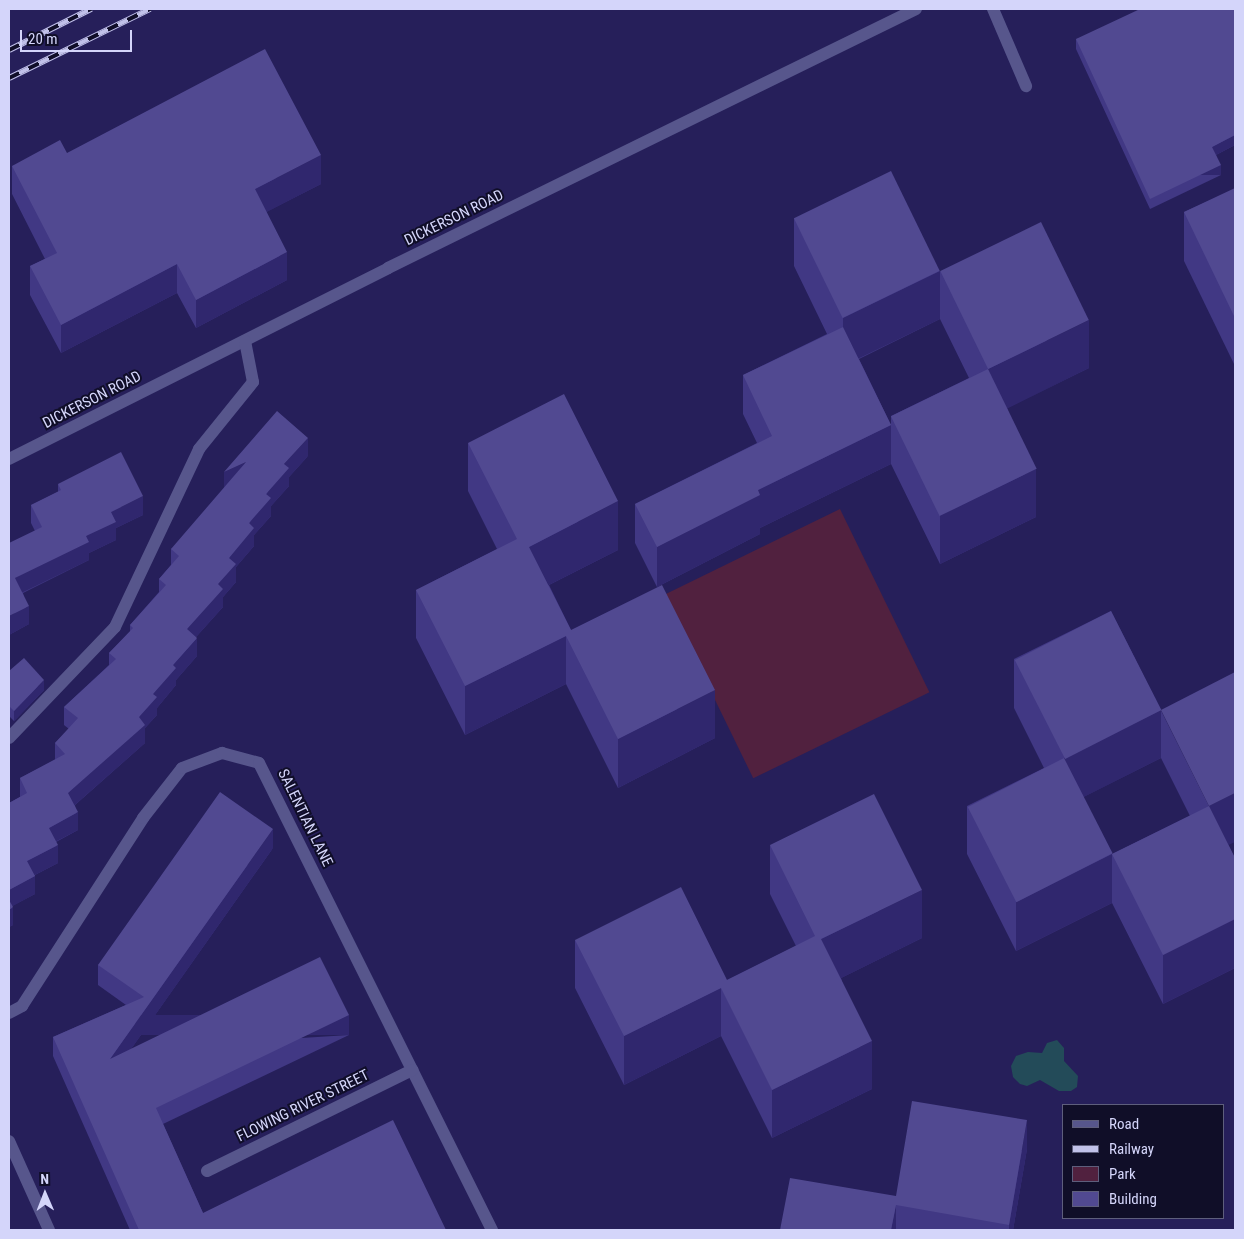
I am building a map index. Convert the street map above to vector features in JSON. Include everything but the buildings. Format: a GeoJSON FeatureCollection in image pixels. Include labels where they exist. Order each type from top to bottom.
{"type":"FeatureCollection","features":[{"type":"Feature","properties":{"kind":"street","name":"DICKERSON ROAD"},"geometry":{"type":"LineString","coordinates":[[9,460],[388,268],[916,9]]}},
{"type":"Feature","properties":{"kind":"street"},"geometry":{"type":"LineString","coordinates":[[993,9],[1026,86]]}},
{"type":"Feature","properties":{"kind":"street"},"geometry":{"type":"LineString","coordinates":[[9,738],[115,627],[199,449],[253,382],[245,341]]}},
{"type":"Feature","properties":{"kind":"street","name":"SALENTIAN LANE"},"geometry":{"type":"LineString","coordinates":[[9,1013],[22,1006],[143,818],[182,768],[222,753],[259,763],[492,1230]]}},
{"type":"Feature","properties":{"kind":"street","name":"FLOWING RIVER STREET"},"geometry":{"type":"LineString","coordinates":[[207,1171],[412,1070]]}},
{"type":"Feature","properties":{"kind":"street"},"geometry":{"type":"LineString","coordinates":[[9,1141],[49,1230]]}},
{"type":"Feature","properties":{"kind":"green space"},"geometry":{"type":"Polygon","coordinates":[[[840,509],[929,692],[753,778],[664,595],[840,509]]]}},
{"type":"Feature","properties":{"kind":"water"},"geometry":{"type":"Polygon","coordinates":[[[1057,1040],[1064,1048],[1064,1061],[1078,1076],[1077,1087],[1071,1091],[1059,1091],[1040,1080],[1027,1086],[1020,1084],[1013,1077],[1011,1066],[1016,1056],[1028,1052],[1042,1053],[1047,1043],[1057,1040]]]}},
{"type":"Feature","properties":{"kind":"railway"},"geometry":{"type":"LineString","coordinates":[[9,50],[91,9]]}},
{"type":"Feature","properties":{"kind":"railway"},"geometry":{"type":"LineString","coordinates":[[9,78],[150,9]]}}]}
